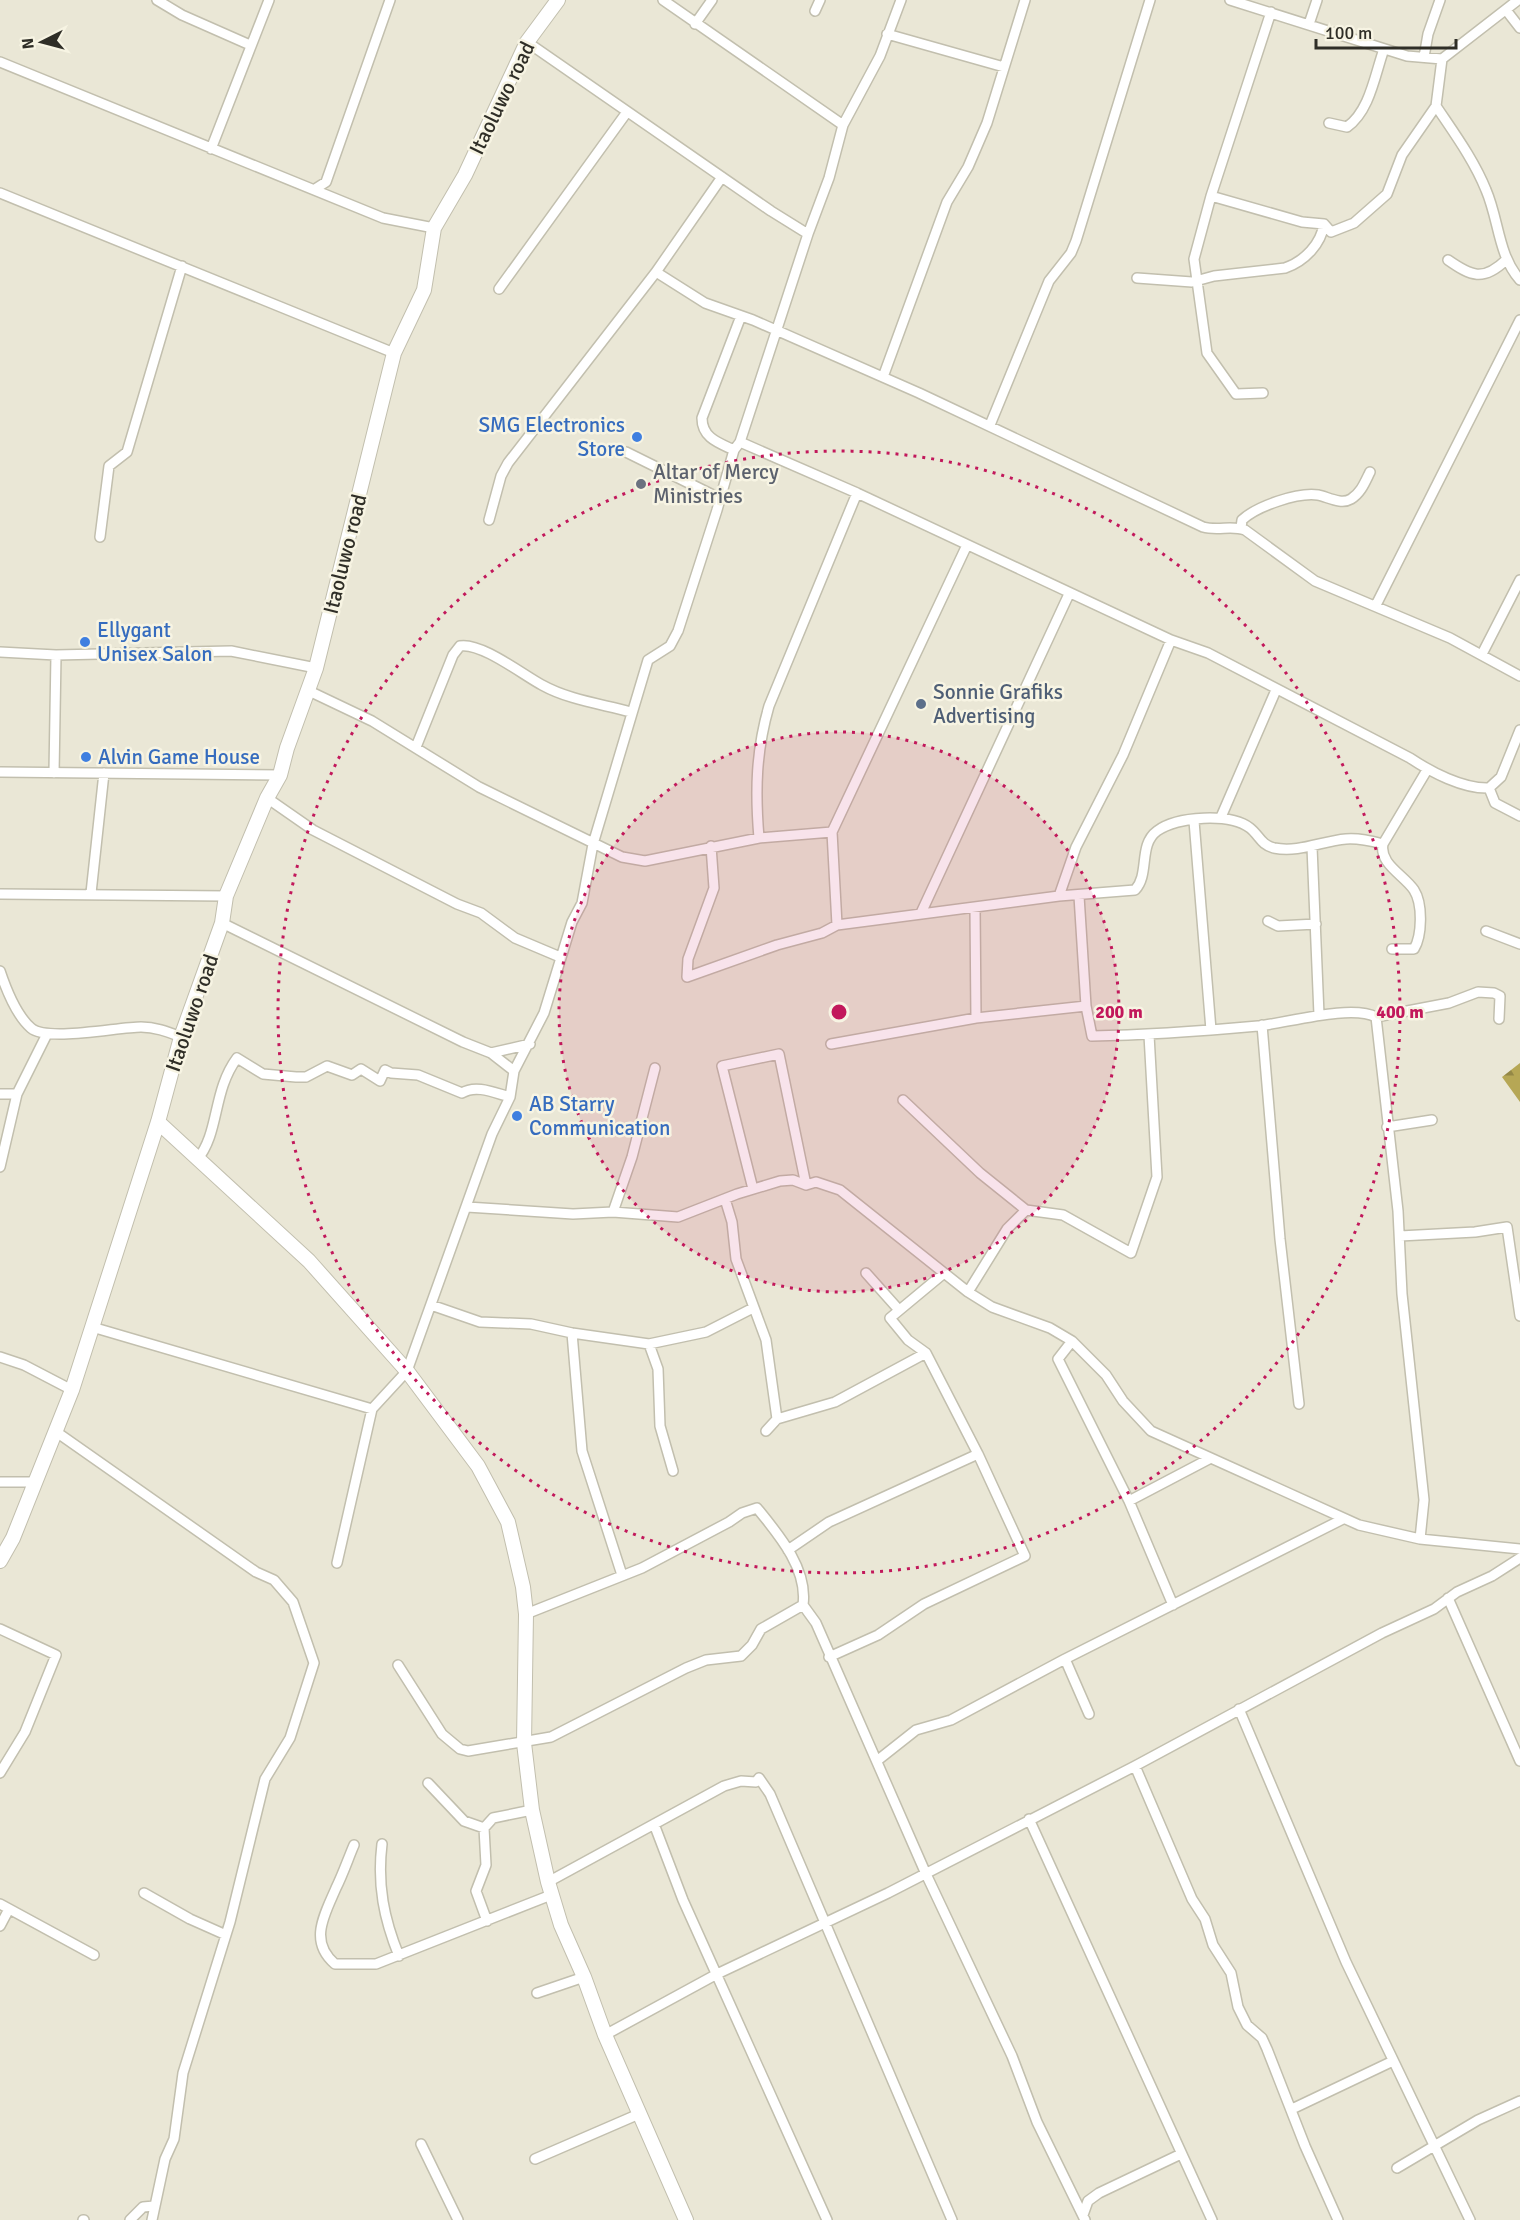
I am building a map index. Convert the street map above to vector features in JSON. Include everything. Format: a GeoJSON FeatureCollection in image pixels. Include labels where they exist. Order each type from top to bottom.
{"type":"FeatureCollection","features":[{"type":"Feature","properties":{"kind":"street"},"geometry":{"type":"LineString","coordinates":[[157,0],[182,15],[249,45]]}},
{"type":"Feature","properties":{"kind":"street"},"geometry":{"type":"LineString","coordinates":[[211,149],[249,45],[269,0]]}},
{"type":"Feature","properties":{"kind":"street"},"geometry":{"type":"LineString","coordinates":[[315,189],[326,182],[390,0]]}},
{"type":"Feature","properties":{"kind":"street","name":"Itaoluwo road"},"geometry":{"type":"LineString","coordinates":[[0,1561],[13,1538],[72,1390],[158,1122],[182,1037],[222,923],[226,896],[267,798],[280,775],[287,748],[309,692],[394,353],[424,290],[434,228],[465,175],[527,42],[558,0]]}},
{"type":"Feature","properties":{"kind":"street"},"geometry":{"type":"LineString","coordinates":[[663,0],[843,125]]}},
{"type":"Feature","properties":{"kind":"street"},"geometry":{"type":"LineString","coordinates":[[695,24],[712,0]]}},
{"type":"Feature","properties":{"kind":"street"},"geometry":{"type":"LineString","coordinates":[[815,11],[820,0]]}},
{"type":"Feature","properties":{"kind":"street"},"geometry":{"type":"LineString","coordinates":[[337,1563],[372,1409],[407,1371],[492,1134],[510,1097],[514,1071],[530,1044],[544,1013],[560,957],[582,903],[593,844],[648,660],[673,643],[721,499],[734,450],[740,442],[808,234],[829,178],[843,125],[872,73],[901,0]]}},
{"type":"Feature","properties":{"kind":"street"},"geometry":{"type":"LineString","coordinates":[[883,377],[947,202],[968,167],[987,123],[1025,0]]}},
{"type":"Feature","properties":{"kind":"street"},"geometry":{"type":"LineString","coordinates":[[990,425],[1049,281],[1071,253],[1076,241],[1150,0]]}},
{"type":"Feature","properties":{"kind":"street"},"geometry":{"type":"LineString","coordinates":[[1230,0],[1384,49],[1442,59],[1518,0]]}},
{"type":"Feature","properties":{"kind":"street"},"geometry":{"type":"LineString","coordinates":[[1309,24],[1317,0]]}},
{"type":"Feature","properties":{"kind":"street"},"geometry":{"type":"LineString","coordinates":[[1424,57],[1428,34],[1440,0]]}},
{"type":"Feature","properties":{"kind":"street"},"geometry":{"type":"LineString","coordinates":[[1506,10],[1520,28]]}},
{"type":"Feature","properties":{"kind":"street"},"geometry":{"type":"LineString","coordinates":[[1263,393],[1236,394],[1210,359],[1203,333],[1194,260],[1211,196],[1271,12]]}},
{"type":"Feature","properties":{"kind":"street"},"geometry":{"type":"LineString","coordinates":[[887,34],[1004,67]]}},
{"type":"Feature","properties":{"kind":"street"},"geometry":{"type":"LineString","coordinates":[[527,42],[808,234]]}},
{"type":"Feature","properties":{"kind":"street"},"geometry":{"type":"LineString","coordinates":[[1329,123],[1347,127],[1358,117],[1368,99],[1384,49]]}},
{"type":"Feature","properties":{"kind":"street"},"geometry":{"type":"LineString","coordinates":[[1211,196],[1302,222],[1324,224],[1331,231],[1354,223],[1381,201],[1392,184],[1402,155],[1436,106],[1442,59]]}},
{"type":"Feature","properties":{"kind":"street"},"geometry":{"type":"LineString","coordinates":[[0,62],[315,189],[383,219],[434,228]]}},
{"type":"Feature","properties":{"kind":"street"},"geometry":{"type":"LineString","coordinates":[[1436,106],[1485,187],[1506,260],[1520,280]]}},
{"type":"Feature","properties":{"kind":"street"},"geometry":{"type":"LineString","coordinates":[[499,289],[627,112]]}},
{"type":"Feature","properties":{"kind":"street"},"geometry":{"type":"LineString","coordinates":[[489,520],[501,476],[508,464],[656,272],[722,177]]}},
{"type":"Feature","properties":{"kind":"street"},"geometry":{"type":"LineString","coordinates":[[0,193],[394,353]]}},
{"type":"Feature","properties":{"kind":"street"},"geometry":{"type":"LineString","coordinates":[[1137,278],[1166,282],[1197,281],[1214,276],[1291,266],[1317,244],[1322,236],[1324,224]]}},
{"type":"Feature","properties":{"kind":"street"},"geometry":{"type":"LineString","coordinates":[[1448,260],[1467,272],[1480,275],[1492,272],[1506,260]]}},
{"type":"Feature","properties":{"kind":"street"},"geometry":{"type":"LineString","coordinates":[[100,537],[109,466],[127,452],[182,266]]}},
{"type":"Feature","properties":{"kind":"street"},"geometry":{"type":"LineString","coordinates":[[656,272],[705,303],[776,330],[990,425],[1203,527],[1222,531],[1241,528],[1315,581],[1376,605],[1482,654],[1520,676]]}},
{"type":"Feature","properties":{"kind":"street"},"geometry":{"type":"LineString","coordinates":[[734,450],[708,436],[704,430],[702,418],[741,316]]}},
{"type":"Feature","properties":{"kind":"street"},"geometry":{"type":"LineString","coordinates":[[1376,605],[1520,320]]}},
{"type":"Feature","properties":{"kind":"street"},"geometry":{"type":"LineString","coordinates":[[740,442],[857,493],[1068,594],[1171,640],[1208,653],[1410,758],[1427,770],[1471,786],[1489,788],[1501,777],[1520,730]]}},
{"type":"Feature","properties":{"kind":"street"},"geometry":{"type":"LineString","coordinates":[[626,452],[721,499]]}},
{"type":"Feature","properties":{"kind":"street"},"geometry":{"type":"LineString","coordinates":[[1241,528],[1242,520],[1249,514],[1276,503],[1309,495],[1342,501],[1350,499],[1360,491],[1370,472]]}},
{"type":"Feature","properties":{"kind":"street"},"geometry":{"type":"LineString","coordinates":[[759,838],[755,793],[760,738],[769,706],[857,493]]}},
{"type":"Feature","properties":{"kind":"street"},"geometry":{"type":"LineString","coordinates":[[837,925],[832,832],[967,545]]}},
{"type":"Feature","properties":{"kind":"street"},"geometry":{"type":"LineString","coordinates":[[1482,654],[1520,580]]}},
{"type":"Feature","properties":{"kind":"street"},"geometry":{"type":"LineString","coordinates":[[921,913],[1068,594]]}},
{"type":"Feature","properties":{"kind":"street"},"geometry":{"type":"LineString","coordinates":[[1059,896],[1076,847],[1123,755],[1171,640]]}},
{"type":"Feature","properties":{"kind":"street"},"geometry":{"type":"LineString","coordinates":[[416,747],[453,655],[460,646],[466,645],[481,650],[554,691],[631,712]]}},
{"type":"Feature","properties":{"kind":"street"},"geometry":{"type":"LineString","coordinates":[[0,652],[56,655],[231,651],[316,668]]}},
{"type":"Feature","properties":{"kind":"street"},"geometry":{"type":"LineString","coordinates":[[54,773],[56,655]]}},
{"type":"Feature","properties":{"kind":"street"},"geometry":{"type":"LineString","coordinates":[[1221,817],[1276,690]]}},
{"type":"Feature","properties":{"kind":"street"},"geometry":{"type":"LineString","coordinates":[[309,692],[372,721],[479,787],[622,857],[645,861],[759,838],[832,832]]}},
{"type":"Feature","properties":{"kind":"street"},"geometry":{"type":"LineString","coordinates":[[1392,949],[1414,949],[1420,940],[1420,919],[1414,890],[1385,859],[1383,844],[1427,770]]}},
{"type":"Feature","properties":{"kind":"street"},"geometry":{"type":"LineString","coordinates":[[0,772],[280,775]]}},
{"type":"Feature","properties":{"kind":"street"},"geometry":{"type":"LineString","coordinates":[[91,893],[104,773]]}},
{"type":"Feature","properties":{"kind":"street"},"geometry":{"type":"LineString","coordinates":[[1489,788],[1495,803],[1520,816]]}},
{"type":"Feature","properties":{"kind":"street"},"geometry":{"type":"LineString","coordinates":[[267,798],[313,830],[457,904],[481,913],[515,938],[560,957]]}},
{"type":"Feature","properties":{"kind":"street"},"geometry":{"type":"LineString","coordinates":[[711,846],[714,888],[688,959],[687,977],[777,945],[822,933],[837,925],[1059,896],[1136,890],[1140,882],[1147,848],[1153,836],[1158,830],[1176,822],[1221,817],[1251,828],[1264,844],[1272,848],[1312,847],[1347,838],[1383,844]]}},
{"type":"Feature","properties":{"kind":"street"},"geometry":{"type":"LineString","coordinates":[[1194,821],[1211,1030]]}},
{"type":"Feature","properties":{"kind":"street"},"geometry":{"type":"LineString","coordinates":[[1312,847],[1319,1016]]}},
{"type":"Feature","properties":{"kind":"street"},"geometry":{"type":"LineString","coordinates":[[0,894],[91,893],[226,896]]}},
{"type":"Feature","properties":{"kind":"street"},"geometry":{"type":"LineString","coordinates":[[1079,896],[1086,1006],[1092,1036],[1149,1035],[1211,1030],[1360,1013],[1376,1017],[1449,1003],[1484,992],[1500,996],[1499,1019]]}},
{"type":"Feature","properties":{"kind":"street"},"geometry":{"type":"LineString","coordinates":[[975,908],[976,1017]]}},
{"type":"Feature","properties":{"kind":"street"},"geometry":{"type":"LineString","coordinates":[[1268,921],[1278,926],[1316,924]]}},
{"type":"Feature","properties":{"kind":"street"},"geometry":{"type":"LineString","coordinates":[[222,923],[463,1042],[491,1053],[514,1071]]}},
{"type":"Feature","properties":{"kind":"street"},"geometry":{"type":"LineString","coordinates":[[1486,931],[1520,944]]}},
{"type":"Feature","properties":{"kind":"street"},"geometry":{"type":"LineString","coordinates":[[0,971],[4,985],[32,1029],[47,1034],[142,1027],[160,1029],[182,1037]]}},
{"type":"Feature","properties":{"kind":"street"},"geometry":{"type":"LineString","coordinates":[[831,1044],[976,1017],[1086,1006]]}},
{"type":"Feature","properties":{"kind":"street"},"geometry":{"type":"LineString","coordinates":[[1376,1017],[1400,1236],[1402,1294],[1425,1508],[1420,1539]]}},
{"type":"Feature","properties":{"kind":"street"},"geometry":{"type":"LineString","coordinates":[[1262,1025],[1280,1239],[1299,1404]]}},
{"type":"Feature","properties":{"kind":"street"},"geometry":{"type":"LineString","coordinates":[[0,1167],[17,1094],[47,1034]]}},
{"type":"Feature","properties":{"kind":"street"},"geometry":{"type":"LineString","coordinates":[[903,1100],[980,1173],[1026,1210],[1063,1215],[1131,1253],[1157,1177],[1149,1035]]}},
{"type":"Feature","properties":{"kind":"street"},"geometry":{"type":"LineString","coordinates":[[491,1053],[530,1044]]}},
{"type":"Feature","properties":{"kind":"street"},"geometry":{"type":"LineString","coordinates":[[753,1189],[722,1066],[779,1054],[806,1185]]}},
{"type":"Feature","properties":{"kind":"street"},"geometry":{"type":"LineString","coordinates":[[197,1160],[210,1140],[216,1103],[226,1076],[237,1058],[263,1074],[303,1077],[327,1066],[352,1075],[361,1069],[380,1081],[386,1070],[391,1073],[418,1075],[462,1093],[468,1089],[483,1089],[510,1097]]}},
{"type":"Feature","properties":{"kind":"street"},"geometry":{"type":"LineString","coordinates":[[613,1212],[632,1157],[655,1068]]}},
{"type":"Feature","properties":{"kind":"street"},"geometry":{"type":"LineString","coordinates":[[0,1094],[17,1094]]}},
{"type":"Feature","properties":{"kind":"street"},"geometry":{"type":"LineString","coordinates":[[1387,1127],[1432,1120]]}},
{"type":"Feature","properties":{"kind":"street"},"geometry":{"type":"LineString","coordinates":[[158,1122],[309,1261],[407,1371],[456,1432],[508,1522],[516,1552],[526,1614],[524,1743],[532,1810],[550,1888],[561,1925],[584,1977],[605,2035],[686,2220]]}},
{"type":"Feature","properties":{"kind":"street"},"geometry":{"type":"LineString","coordinates":[[467,1208],[573,1214],[613,1212],[678,1217],[753,1189],[793,1180],[806,1185],[816,1182],[840,1190],[943,1274],[992,1307],[1050,1328],[1072,1341],[1106,1375],[1123,1401],[1151,1431],[1343,1519],[1376,1530],[1420,1539],[1520,1549]]}},
{"type":"Feature","properties":{"kind":"street"},"geometry":{"type":"LineString","coordinates":[[725,1199],[732,1222],[736,1259],[766,1340],[777,1419]]}},
{"type":"Feature","properties":{"kind":"street"},"geometry":{"type":"LineString","coordinates":[[968,1292],[1007,1229],[1026,1210]]}},
{"type":"Feature","properties":{"kind":"street"},"geometry":{"type":"LineString","coordinates":[[1400,1236],[1474,1232],[1507,1227],[1520,1316]]}},
{"type":"Feature","properties":{"kind":"street"},"geometry":{"type":"LineString","coordinates":[[866,1273],[899,1310]]}},
{"type":"Feature","properties":{"kind":"street"},"geometry":{"type":"LineString","coordinates":[[829,1657],[878,1635],[924,1604],[1025,1556],[978,1454],[926,1353],[908,1340],[890,1318],[943,1274]]}},
{"type":"Feature","properties":{"kind":"street"},"geometry":{"type":"LineString","coordinates":[[431,1305],[480,1322],[531,1324],[572,1334],[649,1344],[706,1332],[753,1308]]}},
{"type":"Feature","properties":{"kind":"street"},"geometry":{"type":"LineString","coordinates":[[92,1327],[372,1409]]}},
{"type":"Feature","properties":{"kind":"street"},"geometry":{"type":"LineString","coordinates":[[572,1334],[582,1451],[622,1575]]}},
{"type":"Feature","properties":{"kind":"street"},"geometry":{"type":"LineString","coordinates":[[1072,1341],[1058,1359],[1129,1501],[1173,1605]]}},
{"type":"Feature","properties":{"kind":"street"},"geometry":{"type":"LineString","coordinates":[[649,1344],[658,1369],[660,1426],[673,1471]]}},
{"type":"Feature","properties":{"kind":"street"},"geometry":{"type":"LineString","coordinates":[[766,1431],[777,1419],[835,1402],[926,1353]]}},
{"type":"Feature","properties":{"kind":"street"},"geometry":{"type":"LineString","coordinates":[[0,1357],[24,1365],[72,1390]]}},
{"type":"Feature","properties":{"kind":"street"},"geometry":{"type":"LineString","coordinates":[[55,1431],[256,1572],[274,1580],[292,1602],[314,1658],[313,1673],[290,1738],[265,1779],[226,1935],[183,2073],[174,2139],[165,2159],[152,2220]]}},
{"type":"Feature","properties":{"kind":"street"},"geometry":{"type":"LineString","coordinates":[[788,1550],[830,1522],[978,1454]]}},
{"type":"Feature","properties":{"kind":"street"},"geometry":{"type":"LineString","coordinates":[[1129,1501],[1209,1459]]}},
{"type":"Feature","properties":{"kind":"street"},"geometry":{"type":"LineString","coordinates":[[0,1482],[35,1482]]}},
{"type":"Feature","properties":{"kind":"street"},"geometry":{"type":"LineString","coordinates":[[526,1614],[669,1556],[742,1513],[757,1508],[788,1550],[803,1582],[803,1605],[816,1623],[926,1874],[1012,2056],[1046,2142],[1084,2218]]}},
{"type":"Feature","properties":{"kind":"street"},"geometry":{"type":"LineString","coordinates":[[878,1760],[916,1730],[951,1720],[1065,1659],[1343,1519]]}},
{"type":"Feature","properties":{"kind":"street"},"geometry":{"type":"LineString","coordinates":[[605,2035],[717,1974],[926,1874],[1135,1766],[1239,1708],[1382,1633],[1434,1609],[1448,1598],[1520,1558]]}},
{"type":"Feature","properties":{"kind":"street"},"geometry":{"type":"LineString","coordinates":[[1448,1598],[1520,1761]]}},
{"type":"Feature","properties":{"kind":"street"},"geometry":{"type":"LineString","coordinates":[[398,1665],[434,1724],[460,1749],[468,1751],[510,1742],[524,1743],[550,1737],[696,1664],[706,1660],[741,1656],[752,1645],[761,1629],[803,1605]]}},
{"type":"Feature","properties":{"kind":"street"},"geometry":{"type":"LineString","coordinates":[[0,1629],[56,1655],[25,1732],[0,1773]]}},
{"type":"Feature","properties":{"kind":"street"},"geometry":{"type":"LineString","coordinates":[[1065,1659],[1089,1714]]}},
{"type":"Feature","properties":{"kind":"street"},"geometry":{"type":"LineString","coordinates":[[1239,1708],[1337,1942],[1470,2220]]}},
{"type":"Feature","properties":{"kind":"street"},"geometry":{"type":"LineString","coordinates":[[1135,1766],[1192,1899],[1205,1919],[1213,1946],[1231,1973],[1238,2007],[1247,2025],[1262,2038],[1267,2049],[1305,2146],[1338,2220]]}},
{"type":"Feature","properties":{"kind":"street"},"geometry":{"type":"LineString","coordinates":[[354,1845],[323,1914],[319,1930],[328,1958],[335,1964],[346,1966],[376,1964],[486,1922],[550,1888],[654,1824],[724,1786],[734,1782],[756,1782],[759,1778],[770,1794],[952,2220]]}},
{"type":"Feature","properties":{"kind":"street"},"geometry":{"type":"LineString","coordinates":[[428,1783],[464,1821],[484,1828]]}},
{"type":"Feature","properties":{"kind":"street"},"geometry":{"type":"LineString","coordinates":[[486,1922],[476,1891],[486,1865],[484,1828],[494,1818],[532,1810]]}},
{"type":"Feature","properties":{"kind":"street"},"geometry":{"type":"LineString","coordinates":[[1029,1819],[1212,2220]]}},
{"type":"Feature","properties":{"kind":"street"},"geometry":{"type":"LineString","coordinates":[[654,1824],[683,1900],[827,2220]]}},
{"type":"Feature","properties":{"kind":"street"},"geometry":{"type":"LineString","coordinates":[[382,1844],[379,1885],[389,1932],[399,1956]]}},
{"type":"Feature","properties":{"kind":"street"},"geometry":{"type":"LineString","coordinates":[[144,1893],[190,1919],[226,1935]]}},
{"type":"Feature","properties":{"kind":"street"},"geometry":{"type":"LineString","coordinates":[[0,1904],[94,1955]]}},
{"type":"Feature","properties":{"kind":"street"},"geometry":{"type":"LineString","coordinates":[[0,1926],[9,1910]]}},
{"type":"Feature","properties":{"kind":"street"},"geometry":{"type":"LineString","coordinates":[[537,1993],[584,1977]]}},
{"type":"Feature","properties":{"kind":"street"},"geometry":{"type":"LineString","coordinates":[[1292,2109],[1393,2061]]}},
{"type":"Feature","properties":{"kind":"street"},"geometry":{"type":"LineString","coordinates":[[1397,2168],[1478,2120],[1520,2101]]}},
{"type":"Feature","properties":{"kind":"street"},"geometry":{"type":"LineString","coordinates":[[535,2159],[639,2114]]}},
{"type":"Feature","properties":{"kind":"street"},"geometry":{"type":"LineString","coordinates":[[421,2144],[458,2220]]}},
{"type":"Feature","properties":{"kind":"street"},"geometry":{"type":"LineString","coordinates":[[1084,2218],[1088,2201],[1099,2193],[1181,2154]]}},
{"type":"Feature","properties":{"kind":"street"},"geometry":{"type":"LineString","coordinates":[[129,2220],[143,2207],[154,2206]]}},
{"type":"Feature","properties":{"kind":"green space"},"geometry":{"type":"Polygon","coordinates":[[[1520,1063],[1520,1102],[1502,1077],[1520,1063]]]}},
{"type":"Feature","properties":{"kind":"place","name":"SMG Electronics Store"},"geometry":{"type":"Point","coordinates":[637,437]}},
{"type":"Feature","properties":{"kind":"place","name":"Altar of Mercy Ministries"},"geometry":{"type":"Point","coordinates":[641,484]}},
{"type":"Feature","properties":{"kind":"place","name":"Ellygant Unisex Salon"},"geometry":{"type":"Point","coordinates":[85,642]}},
{"type":"Feature","properties":{"kind":"place","name":"Sonnie Grafiks Advertising"},"geometry":{"type":"Point","coordinates":[921,704]}},
{"type":"Feature","properties":{"kind":"place","name":"Alvin Game House"},"geometry":{"type":"Point","coordinates":[86,757]}},
{"type":"Feature","properties":{"kind":"place","name":"AB Starry Communication"},"geometry":{"type":"Point","coordinates":[517,1116]}}]}
